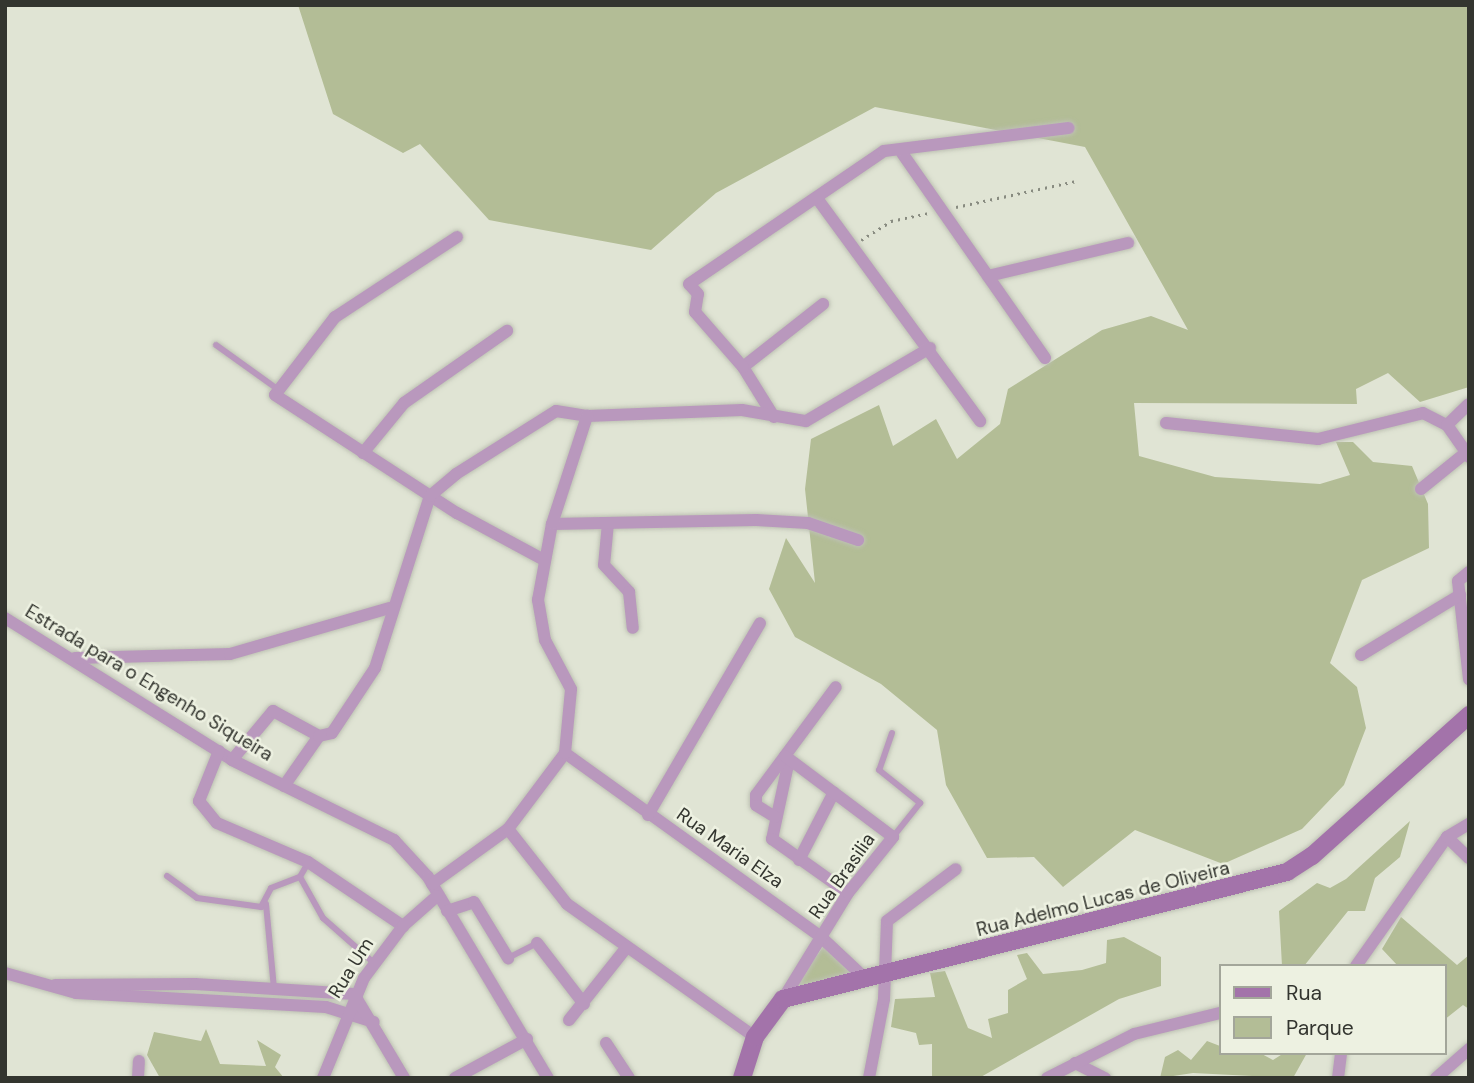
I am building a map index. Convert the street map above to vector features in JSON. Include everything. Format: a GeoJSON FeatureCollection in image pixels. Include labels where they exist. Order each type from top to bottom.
{"type":"FeatureCollection","features":[{"type":"Feature","properties":{"kind":"street"},"geometry":{"type":"LineString","coordinates":[[774,417],[743,367],[695,312],[698,293],[689,284],[819,201],[884,151],[902,153],[1069,128]]}},
{"type":"Feature","properties":{"kind":"street"},"geometry":{"type":"LineString","coordinates":[[902,153],[1045,358]]}},
{"type":"Feature","properties":{"kind":"street"},"geometry":{"type":"LineString","coordinates":[[819,201],[930,348],[980,421]]}},
{"type":"Feature","properties":{"kind":"street"},"geometry":{"type":"LineString","coordinates":[[457,237],[335,317],[276,388],[278,398],[430,496],[544,560]]}},
{"type":"Feature","properties":{"kind":"street"},"geometry":{"type":"LineString","coordinates":[[988,276],[1128,243]]}},
{"type":"Feature","properties":{"kind":"street"},"geometry":{"type":"LineString","coordinates":[[743,367],[823,304]]}},
{"type":"Feature","properties":{"kind":"street"},"geometry":{"type":"LineString","coordinates":[[363,453],[404,403],[507,331]]}},
{"type":"Feature","properties":{"kind":"street"},"geometry":{"type":"LineString","coordinates":[[232,760],[273,711],[319,736],[332,733],[375,668],[389,608],[430,496],[546,414],[587,416],[742,410],[774,417],[821,416],[930,348]]}},
{"type":"Feature","properties":{"kind":"street"},"geometry":{"type":"LineString","coordinates":[[1447,425],[1469,404]]}},
{"type":"Feature","properties":{"kind":"street"},"geometry":{"type":"LineString","coordinates":[[1166,423],[1299,439],[1346,435],[1409,414],[1433,415],[1447,425],[1468,454],[1421,489]]}},
{"type":"Feature","properties":{"kind":"street"},"geometry":{"type":"LineString","coordinates":[[565,753],[571,690],[537,619],[544,560],[552,524],[587,416]]}},
{"type":"Feature","properties":{"kind":"street"},"geometry":{"type":"LineString","coordinates":[[608,523],[604,565],[629,592],[633,628]]}},
{"type":"Feature","properties":{"kind":"street"},"geometry":{"type":"LineString","coordinates":[[552,524],[808,523],[858,540]]}},
{"type":"Feature","properties":{"kind":"street"},"geometry":{"type":"LineString","coordinates":[[1464,574],[1460,595],[1469,679]]}},
{"type":"Feature","properties":{"kind":"street"},"geometry":{"type":"LineString","coordinates":[[1361,655],[1460,595]]}},
{"type":"Feature","properties":{"kind":"street"},"geometry":{"type":"LineString","coordinates":[[74,658],[230,654],[389,608]]}},
{"type":"Feature","properties":{"kind":"street","name":"Estrada para o Engenho Siqueira"},"geometry":{"type":"LineString","coordinates":[[5,618],[74,658],[232,760],[372,825],[414,859],[527,1039],[548,1078]]}},
{"type":"Feature","properties":{"kind":"street"},"geometry":{"type":"LineString","coordinates":[[648,815],[761,623]]}},
{"type":"Feature","properties":{"kind":"street"},"geometry":{"type":"LineString","coordinates":[[775,817],[755,799],[836,687]]}},
{"type":"Feature","properties":{"kind":"street","name":"Rua Adelmo Lucas de Oliveira"},"geometry":{"type":"LineString","coordinates":[[783,999],[875,978],[1287,872],[1312,856],[1469,715]]}},
{"type":"Feature","properties":{"kind":"street"},"geometry":{"type":"LineString","coordinates":[[284,786],[319,736]]}},
{"type":"Feature","properties":{"kind":"street"},"geometry":{"type":"LineString","coordinates":[[219,751],[200,806],[233,833],[308,862],[403,926]]}},
{"type":"Feature","properties":{"kind":"street","name":"Rua Maria Elza"},"geometry":{"type":"LineString","coordinates":[[565,753],[875,978]]}},
{"type":"Feature","properties":{"kind":"street","name":"Rua Um"},"geometry":{"type":"LineString","coordinates":[[323,1078],[345,1012],[374,963],[434,890],[508,829],[565,753]]}},
{"type":"Feature","properties":{"kind":"street"},"geometry":{"type":"LineString","coordinates":[[787,758],[772,839],[848,892]]}},
{"type":"Feature","properties":{"kind":"street","name":"Rua Brasilia"},"geometry":{"type":"LineString","coordinates":[[783,999],[848,892],[893,837],[787,758]]}},
{"type":"Feature","properties":{"kind":"street"},"geometry":{"type":"LineString","coordinates":[[799,860],[834,792]]}},
{"type":"Feature","properties":{"kind":"street"},"geometry":{"type":"LineString","coordinates":[[1357,964],[1447,837],[1469,824]]}},
{"type":"Feature","properties":{"kind":"street"},"geometry":{"type":"LineString","coordinates":[[508,829],[567,904],[755,1037]]}},
{"type":"Feature","properties":{"kind":"street"},"geometry":{"type":"LineString","coordinates":[[1447,837],[1469,858]]}},
{"type":"Feature","properties":{"kind":"street"},"geometry":{"type":"LineString","coordinates":[[869,1078],[875,978],[887,921],[956,869]]}},
{"type":"Feature","properties":{"kind":"street"},"geometry":{"type":"LineString","coordinates":[[447,911],[474,901],[508,958]]}},
{"type":"Feature","properties":{"kind":"street"},"geometry":{"type":"LineString","coordinates":[[537,943],[584,1004]]}},
{"type":"Feature","properties":{"kind":"street"},"geometry":{"type":"LineString","coordinates":[[569,1020],[626,948]]}},
{"type":"Feature","properties":{"kind":"street"},"geometry":{"type":"LineString","coordinates":[[5,973],[76,993],[345,1012],[374,1022]]}},
{"type":"Feature","properties":{"kind":"street"},"geometry":{"type":"LineString","coordinates":[[194,1000],[195,984]]}},
{"type":"Feature","properties":{"kind":"street"},"geometry":{"type":"LineString","coordinates":[[55,985],[195,984],[354,994],[374,1022],[404,1078]]}},
{"type":"Feature","properties":{"kind":"street"},"geometry":{"type":"LineString","coordinates":[[742,1078],[755,1037],[783,999]]}},
{"type":"Feature","properties":{"kind":"street"},"geometry":{"type":"LineString","coordinates":[[1047,1078],[1134,1034],[1218,1013]]}},
{"type":"Feature","properties":{"kind":"street"},"geometry":{"type":"LineString","coordinates":[[454,1078],[527,1039]]}},
{"type":"Feature","properties":{"kind":"street"},"geometry":{"type":"LineString","coordinates":[[606,1043],[629,1078]]}},
{"type":"Feature","properties":{"kind":"street"},"geometry":{"type":"LineString","coordinates":[[1436,1078],[1469,1049]]}},
{"type":"Feature","properties":{"kind":"street"},"geometry":{"type":"LineString","coordinates":[[1338,1078],[1340,1055]]}},
{"type":"Feature","properties":{"kind":"street"},"geometry":{"type":"LineString","coordinates":[[138,1078],[139,1061]]}},
{"type":"Feature","properties":{"kind":"street"},"geometry":{"type":"LineString","coordinates":[[1075,1063],[1105,1078]]}},
{"type":"Feature","properties":{"kind":"lane"},"geometry":{"type":"LineString","coordinates":[[216,345],[276,388]]}},
{"type":"Feature","properties":{"kind":"lane"},"geometry":{"type":"LineString","coordinates":[[892,733],[879,770],[920,803],[893,837]]}},
{"type":"Feature","properties":{"kind":"lane"},"geometry":{"type":"LineString","coordinates":[[274,988],[275,947],[266,904],[271,888],[300,877],[308,862]]}},
{"type":"Feature","properties":{"kind":"lane"},"geometry":{"type":"LineString","coordinates":[[167,876],[197,898],[266,904]]}},
{"type":"Feature","properties":{"kind":"lane"},"geometry":{"type":"LineString","coordinates":[[300,877],[323,918],[374,963]]}},
{"type":"Feature","properties":{"kind":"lane"},"geometry":{"type":"LineString","coordinates":[[508,958],[537,943]]}},
{"type":"Feature","properties":{"kind":"path"},"geometry":{"type":"LineString","coordinates":[[852,246],[891,221],[1076,181]]}},
{"type":"Feature","properties":{"kind":"green space"},"geometry":{"type":"Polygon","coordinates":[[[298,5],[1469,5],[1469,387],[1420,402],[1388,373],[1356,389],[1357,404],[1134,403],[1139,456],[1215,477],[1320,484],[1350,475],[1336,442],[1353,442],[1373,462],[1412,466],[1428,504],[1429,548],[1362,580],[1330,663],[1357,687],[1366,728],[1344,785],[1302,829],[1223,864],[1135,830],[1063,887],[1034,857],[987,858],[946,785],[937,730],[881,684],[795,637],[769,589],[786,538],[815,583],[805,489],[811,439],[879,405],[893,446],[936,419],[957,459],[1000,424],[1008,389],[1102,330],[1151,316],[1188,330],[1085,147],[875,107],[716,193],[651,250],[489,220],[420,144],[403,153],[333,114],[298,5]]]}},
{"type":"Feature","properties":{"kind":"green space"},"geometry":{"type":"Polygon","coordinates":[[[1410,821],[1400,857],[1375,878],[1365,911],[1348,911],[1306,964],[1282,964],[1279,911],[1317,883],[1330,888],[1346,879],[1410,821]]]}},
{"type":"Feature","properties":{"kind":"green space"},"geometry":{"type":"Polygon","coordinates":[[[1401,917],[1457,965],[1469,955],[1469,1009],[1463,1005],[1446,1018],[1446,964],[1396,964],[1382,949],[1401,917]]]}},
{"type":"Feature","properties":{"kind":"green space"},"geometry":{"type":"Polygon","coordinates":[[[1124,937],[1161,957],[1161,986],[1119,999],[979,1078],[932,1078],[932,1044],[919,1045],[916,1033],[891,1027],[895,999],[935,997],[930,973],[945,971],[968,1028],[992,1038],[988,1019],[1008,1013],[1008,990],[1027,979],[1017,955],[1027,953],[1043,974],[1082,970],[1106,963],[1107,940],[1124,937]]]}},
{"type":"Feature","properties":{"kind":"green space"},"geometry":{"type":"Polygon","coordinates":[[[826,943],[865,979],[787,997],[826,943]]]}},
{"type":"Feature","properties":{"kind":"green space"},"geometry":{"type":"Polygon","coordinates":[[[206,1029],[220,1064],[266,1066],[257,1040],[281,1055],[275,1067],[284,1078],[160,1078],[147,1055],[154,1032],[201,1041],[206,1029]]]}},
{"type":"Feature","properties":{"kind":"green space"},"geometry":{"type":"Polygon","coordinates":[[[1207,1041],[1218,1045],[1218,1055],[1264,1055],[1273,1060],[1281,1055],[1306,1055],[1293,1078],[1193,1073],[1160,1078],[1165,1057],[1178,1050],[1191,1060],[1207,1041]]]}}]}
